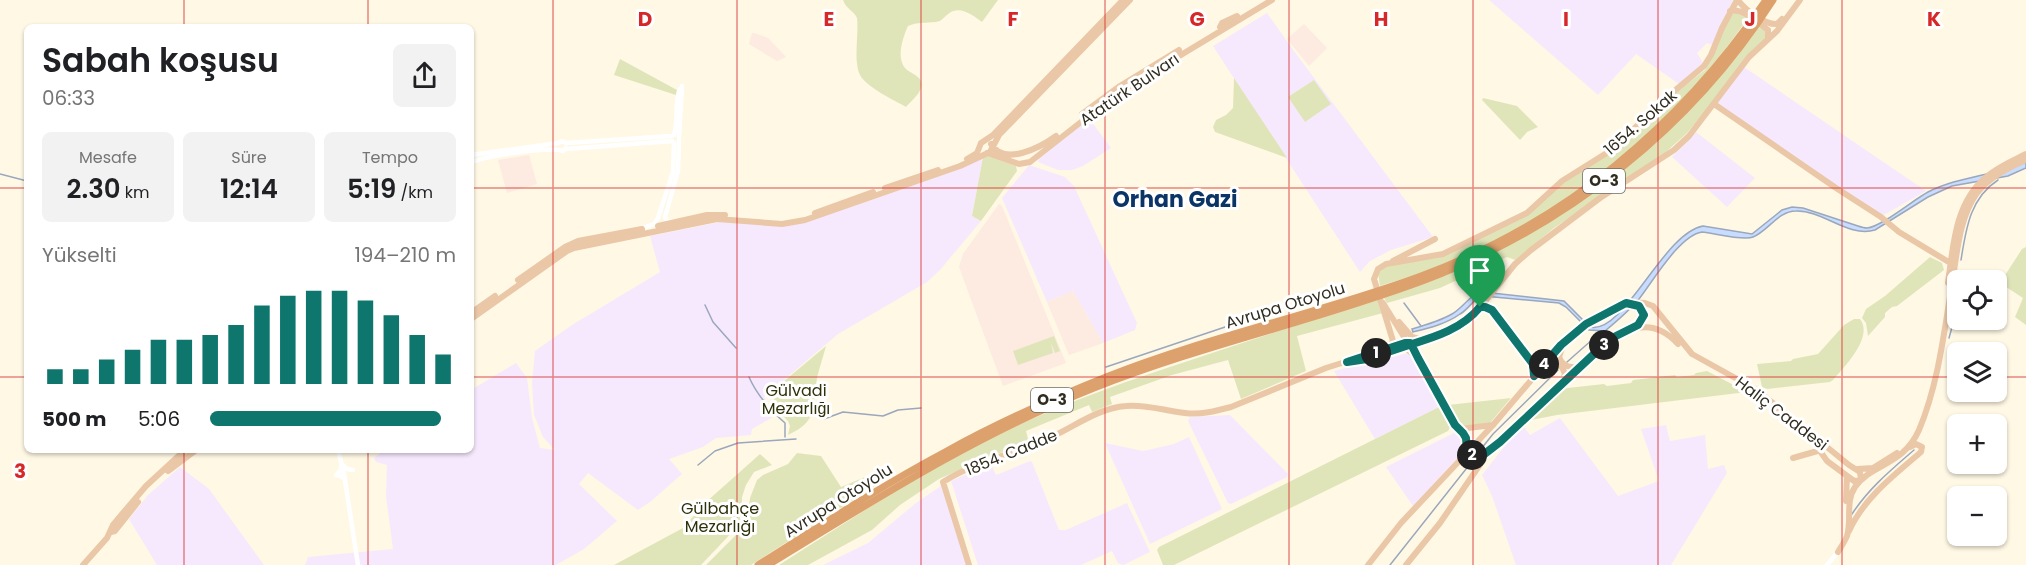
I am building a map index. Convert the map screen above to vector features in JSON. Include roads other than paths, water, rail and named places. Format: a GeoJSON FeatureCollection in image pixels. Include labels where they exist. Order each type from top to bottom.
{"type":"FeatureCollection","features":[{"type":"Feature","properties":{"kind":"highway","name":"Avrupa Otoyolu"},"geometry":{"type":"LineString","coordinates":[[758,565],[922,464],[1049,400],[1123,370],[1179,351],[1378,294],[1492,245],[1552,211],[1608,172],[1652,135],[1697,90],[1767,0]]}},
{"type":"Feature","properties":{"kind":"highway","name":"Avrupa Otoyolu"},"geometry":{"type":"LineString","coordinates":[[768,565],[920,471],[1047,407],[1158,364],[1441,273],[1511,241],[1558,213],[1646,148],[1700,94],[1738,50],[1773,0]]}},
{"type":"Feature","properties":{"kind":"main road"},"geometry":{"type":"LineString","coordinates":[[474,312],[566,247],[578,242],[641,234],[711,215],[780,220],[811,216],[954,165],[972,156],[980,145],[1123,0]]}},
{"type":"Feature","properties":{"kind":"main road"},"geometry":{"type":"LineString","coordinates":[[474,317],[567,251],[717,219],[782,224],[950,170],[987,153],[992,150],[999,135],[1130,0]]}},
{"type":"Feature","properties":{"kind":"main road"},"geometry":{"type":"LineString","coordinates":[[1222,30],[1221,23],[1265,0]]}},
{"type":"Feature","properties":{"kind":"main road","name":"Atatürk Bulvarı"},"geometry":{"type":"LineString","coordinates":[[1019,164],[1032,161],[1118,93],[1272,0]]}},
{"type":"Feature","properties":{"kind":"main road"},"geometry":{"type":"LineString","coordinates":[[1738,0],[1748,12],[1766,25],[1769,33],[1766,41]]}},
{"type":"Feature","properties":{"kind":"main road","name":"1654. Sokak"},"geometry":{"type":"LineString","coordinates":[[1386,264],[1440,255],[1525,215],[1563,181],[1613,149],[1708,61],[1730,11],[1738,0]]}},
{"type":"Feature","properties":{"kind":"main road"},"geometry":{"type":"LineString","coordinates":[[1766,25],[1777,24],[1797,3]]}},
{"type":"Feature","properties":{"kind":"main road"},"geometry":{"type":"LineString","coordinates":[[1347,362],[1423,340],[1459,326],[1480,307],[1501,280],[1531,250],[1600,198],[1674,150],[1689,136],[1749,57],[1777,31],[1797,3]]}},
{"type":"Feature","properties":{"kind":"main road"},"geometry":{"type":"LineString","coordinates":[[1730,11],[1748,12]]}},
{"type":"Feature","properties":{"kind":"main road","name":"Atatürk Bulvarı"},"geometry":{"type":"LineString","coordinates":[[1025,153],[1049,141],[1092,106],[1141,72],[1222,30]]}},
{"type":"Feature","properties":{"kind":"main road"},"geometry":{"type":"LineString","coordinates":[[641,234],[658,218],[673,172],[677,96],[682,86],[675,139],[678,171],[665,217],[667,221],[675,223]]}},
{"type":"Feature","properties":{"kind":"main road"},"geometry":{"type":"LineString","coordinates":[[1714,104],[1949,261]]}},
{"type":"Feature","properties":{"kind":"main road"},"geometry":{"type":"LineString","coordinates":[[474,161],[558,146],[561,141],[566,143],[675,139]]}},
{"type":"Feature","properties":{"kind":"main road"},"geometry":{"type":"LineString","coordinates":[[558,146],[562,151],[675,139]]}},
{"type":"Feature","properties":{"kind":"main road"},"geometry":{"type":"LineString","coordinates":[[984,141],[990,142],[996,150],[1003,153],[1030,155],[1032,161]]}},
{"type":"Feature","properties":{"kind":"main road"},"geometry":{"type":"LineString","coordinates":[[566,143],[566,149]]}},
{"type":"Feature","properties":{"kind":"main road"},"geometry":{"type":"LineString","coordinates":[[474,155],[558,146]]}},
{"type":"Feature","properties":{"kind":"main road"},"geometry":{"type":"LineString","coordinates":[[980,148],[983,153],[1019,164],[1019,157],[1025,153]]}},
{"type":"Feature","properties":{"kind":"main road"},"geometry":{"type":"LineString","coordinates":[[1949,270],[1949,254],[1955,235],[1964,208],[1977,185],[1990,173],[2026,154]]}},
{"type":"Feature","properties":{"kind":"main road"},"geometry":{"type":"LineString","coordinates":[[1948,270],[1947,266],[1964,219],[1977,194],[1997,174],[2026,160]]}},
{"type":"Feature","properties":{"kind":"main road"},"geometry":{"type":"LineString","coordinates":[[1949,261],[1955,235]]}},
{"type":"Feature","properties":{"kind":"main road"},"geometry":{"type":"LineString","coordinates":[[1386,350],[1392,345],[1393,340],[1378,294],[1374,276],[1377,269],[1435,239]]}},
{"type":"Feature","properties":{"kind":"main road"},"geometry":{"type":"LineString","coordinates":[[1378,294],[1417,356],[1458,429],[1466,438],[1467,451]]}},
{"type":"Feature","properties":{"kind":"main road","name":"Haliç Caddesi"},"geometry":{"type":"LineString","coordinates":[[1626,303],[1638,301],[1653,306],[1692,354],[1762,394],[1811,437],[1860,472],[1861,480],[1856,482],[1813,453],[1811,437]]}},
{"type":"Feature","properties":{"kind":"main road"},"geometry":{"type":"LineString","coordinates":[[1847,534],[1852,494],[1861,480],[1896,459],[1906,449],[1923,418],[1939,360],[1947,302]]}},
{"type":"Feature","properties":{"kind":"main road"},"geometry":{"type":"LineString","coordinates":[[1368,565],[1401,523],[1467,451],[1473,445],[1493,425],[1565,342],[1586,324],[1626,303],[1639,306],[1644,315],[1642,322],[1612,338],[1490,450],[1479,458],[1475,458],[1472,455],[1473,445]]}},
{"type":"Feature","properties":{"kind":"main road"},"geometry":{"type":"LineString","coordinates":[[1480,307],[1492,310],[1533,364],[1534,376]]}},
{"type":"Feature","properties":{"kind":"main road"},"geometry":{"type":"LineString","coordinates":[[1386,308],[1412,337],[1423,340]]}},
{"type":"Feature","properties":{"kind":"main road","name":"Haliç Caddesi"},"geometry":{"type":"LineString","coordinates":[[1630,329],[1639,327],[1657,329],[1675,341],[1695,360],[1762,394]]}},
{"type":"Feature","properties":{"kind":"main road"},"geometry":{"type":"LineString","coordinates":[[1417,356],[1417,347],[1423,340]]}},
{"type":"Feature","properties":{"kind":"main road"},"geometry":{"type":"LineString","coordinates":[[1565,342],[1560,351],[1560,360],[1565,366],[1582,366]]}},
{"type":"Feature","properties":{"kind":"main road"},"geometry":{"type":"LineString","coordinates":[[1347,362],[1367,359],[1409,344]]}},
{"type":"Feature","properties":{"kind":"main road"},"geometry":{"type":"LineString","coordinates":[[1395,350],[1408,350],[1417,356]]}},
{"type":"Feature","properties":{"kind":"main road","name":"1854. Cadde"},"geometry":{"type":"LineString","coordinates":[[969,565],[943,482],[951,477],[981,463],[1049,438],[1112,408],[1140,406],[1184,413],[1215,412],[1347,362]]}},
{"type":"Feature","properties":{"kind":"main road"},"geometry":{"type":"LineString","coordinates":[[1541,367],[1550,363],[1562,367],[1565,374],[1559,388]]}},
{"type":"Feature","properties":{"kind":"main road"},"geometry":{"type":"LineString","coordinates":[[1458,429],[1493,425]]}},
{"type":"Feature","properties":{"kind":"main road"},"geometry":{"type":"LineString","coordinates":[[1853,468],[1868,469],[1878,465],[1895,454],[1914,435]]}},
{"type":"Feature","properties":{"kind":"main road"},"geometry":{"type":"LineString","coordinates":[[1827,565],[1838,552],[1856,514],[1885,483],[1924,452],[1922,446],[1917,444],[1906,449]]}},
{"type":"Feature","properties":{"kind":"main road"},"geometry":{"type":"LineString","coordinates":[[1406,565],[1440,523],[1490,450]]}},
{"type":"Feature","properties":{"kind":"main road"},"geometry":{"type":"LineString","coordinates":[[1794,460],[1813,453],[1831,450]]}},
{"type":"Feature","properties":{"kind":"main road"},"geometry":{"type":"LineString","coordinates":[[110,532],[115,531],[151,486],[182,453]]}},
{"type":"Feature","properties":{"kind":"main road"},"geometry":{"type":"LineString","coordinates":[[83,565],[134,499],[163,473],[192,453]]}},
{"type":"Feature","properties":{"kind":"main road"},"geometry":{"type":"LineString","coordinates":[[339,453],[358,565]]}},
{"type":"Feature","properties":{"kind":"main road"},"geometry":{"type":"LineString","coordinates":[[1813,453],[1827,461]]}},
{"type":"Feature","properties":{"kind":"main road"},"geometry":{"type":"LineString","coordinates":[[1456,464],[1466,459],[1472,460],[1476,471]]}},
{"type":"Feature","properties":{"kind":"main road"},"geometry":{"type":"LineString","coordinates":[[342,464],[346,469],[353,470]]}},
{"type":"Feature","properties":{"kind":"main road"},"geometry":{"type":"LineString","coordinates":[[342,464],[336,475],[345,480]]}},
{"type":"Feature","properties":{"kind":"main road"},"geometry":{"type":"LineString","coordinates":[[1843,543],[1847,475]]}},
{"type":"Feature","properties":{"kind":"main road"},"geometry":{"type":"LineString","coordinates":[[129,513],[128,510],[134,499]]}},
{"type":"Feature","properties":{"kind":"main road"},"geometry":{"type":"LineString","coordinates":[[1849,514],[1852,517],[1856,514]]}},
{"type":"Feature","properties":{"kind":"water"},"geometry":{"type":"Polygon","coordinates":[[[2026,162],[2026,168],[2008,176],[1952,186],[1928,197],[1875,230],[1855,230],[1816,215],[1796,211],[1784,214],[1753,237],[1702,232],[1694,235],[1676,250],[1639,299],[1605,331],[1589,330],[1559,303],[1483,296],[1449,320],[1413,332],[1412,329],[1447,316],[1474,295],[1483,292],[1564,301],[1590,327],[1603,325],[1616,316],[1673,246],[1688,233],[1703,226],[1752,234],[1782,210],[1792,207],[1803,208],[1867,228],[1880,223],[1928,192],[1940,187],[2026,162]]]}},
{"type":"Feature","properties":{"kind":"waterway"},"geometry":{"type":"LineString","coordinates":[[0,174],[24,180]]}},
{"type":"Feature","properties":{"kind":"waterway"},"geometry":{"type":"LineString","coordinates":[[1961,260],[1975,205],[1989,187],[1998,180]]}},
{"type":"Feature","properties":{"kind":"waterway"},"geometry":{"type":"LineString","coordinates":[[1483,293],[1487,267]]}},
{"type":"Feature","properties":{"kind":"waterway"},"geometry":{"type":"LineString","coordinates":[[1404,303],[1421,326]]}},
{"type":"Feature","properties":{"kind":"waterway"},"geometry":{"type":"LineString","coordinates":[[705,305],[713,322],[736,348]]}},
{"type":"Feature","properties":{"kind":"waterway"},"geometry":{"type":"LineString","coordinates":[[1106,367],[1240,322],[1283,311]]}},
{"type":"Feature","properties":{"kind":"waterway"},"geometry":{"type":"LineString","coordinates":[[1949,338],[1951,330]]}},
{"type":"Feature","properties":{"kind":"waterway"},"geometry":{"type":"LineString","coordinates":[[1567,362],[1602,331]]}},
{"type":"Feature","properties":{"kind":"waterway"},"geometry":{"type":"LineString","coordinates":[[1477,454],[1493,434],[1558,370]]}},
{"type":"Feature","properties":{"kind":"waterway"},"geometry":{"type":"LineString","coordinates":[[749,377],[764,402],[785,423],[785,437]]}},
{"type":"Feature","properties":{"kind":"waterway"},"geometry":{"type":"LineString","coordinates":[[824,419],[843,412],[883,416],[898,410],[921,408]]}},
{"type":"Feature","properties":{"kind":"waterway"},"geometry":{"type":"LineString","coordinates":[[698,465],[715,451],[738,443],[796,439]]}},
{"type":"Feature","properties":{"kind":"waterway"},"geometry":{"type":"LineString","coordinates":[[1852,514],[1873,488],[1914,450]]}},
{"type":"Feature","properties":{"kind":"waterway"},"geometry":{"type":"LineString","coordinates":[[1390,565],[1470,464]]}},
{"type":"Feature","properties":{"kind":"district","name":"Orhan Gazi"},"geometry":{"type":"Point","coordinates":[1175,199]}},
{"type":"Feature","properties":{"kind":"park label","name":"Gülvadi Mezarlıḡı"},"geometry":{"type":"Point","coordinates":[796,399]}},
{"type":"Feature","properties":{"kind":"park label","name":"Gülbahçe Mezarlığı"},"geometry":{"type":"Point","coordinates":[720,517]}}]}
